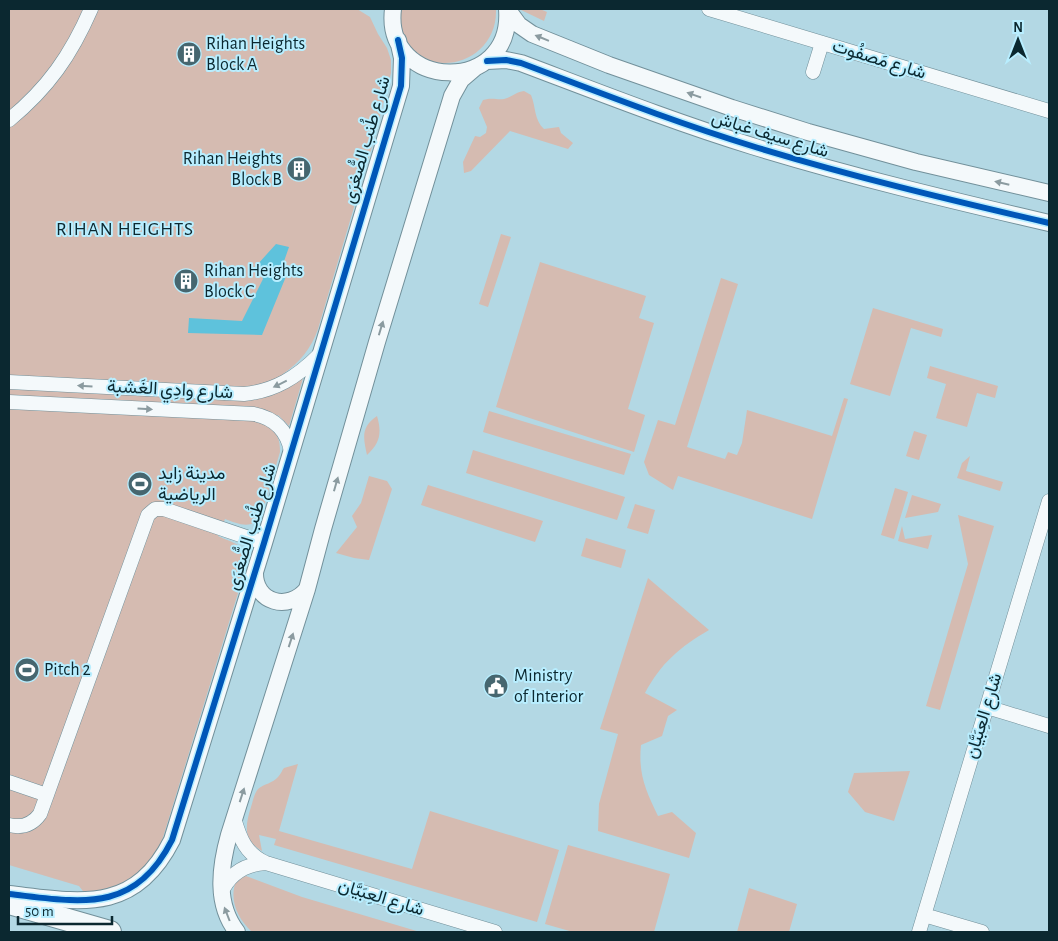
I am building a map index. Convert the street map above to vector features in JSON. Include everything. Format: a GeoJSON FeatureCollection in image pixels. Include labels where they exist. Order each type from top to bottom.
{"type":"FeatureCollection","features":[{"type":"Feature","properties":{"kind":"highway"},"geometry":{"type":"LineString","coordinates":[[9,903],[110,932]]}},
{"type":"Feature","properties":{"kind":"street"},"geometry":{"type":"LineString","coordinates":[[9,120],[44,88],[59,69],[91,9]]}},
{"type":"Feature","properties":{"kind":"street","name":"شارع مَصفُوت"},"geometry":{"type":"LineString","coordinates":[[710,9],[1049,112]]}},
{"type":"Feature","properties":{"kind":"street"},"geometry":{"type":"LineString","coordinates":[[237,932],[226,912],[222,893],[224,858],[234,818],[307,589],[322,529],[376,342],[452,96],[461,80],[494,54],[503,38],[508,20],[508,10]]}},
{"type":"Feature","properties":{"kind":"street","name":"شارع سيف غباش"},"geometry":{"type":"LineString","coordinates":[[508,10],[519,25],[532,34],[732,108],[808,132],[916,162],[1049,193]]}},
{"type":"Feature","properties":{"kind":"street","name":"شارع طُنب الصُّغرَى"},"geometry":{"type":"LineString","coordinates":[[9,894],[77,901],[104,899],[122,893],[138,884],[152,872],[164,857],[172,840],[264,543],[401,86],[402,58],[390,13]]}},
{"type":"Feature","properties":{"kind":"street","name":"شارع سيف غباش"},"geometry":{"type":"LineString","coordinates":[[398,40],[409,57],[426,68],[446,73],[456,73],[481,64],[506,60],[521,63],[683,123],[816,165],[948,200],[1049,223]]}},
{"type":"Feature","properties":{"kind":"street"},"geometry":{"type":"LineString","coordinates":[[813,72],[822,43]]}},
{"type":"Feature","properties":{"kind":"street","name":"شارع وادِي الغَشبة"},"geometry":{"type":"LineString","coordinates":[[9,382],[244,394],[261,392],[277,386],[300,373],[319,356]]}},
{"type":"Feature","properties":{"kind":"street","name":"شارع وادِي الغَشبة"},"geometry":{"type":"LineString","coordinates":[[9,402],[254,414],[278,424],[287,436],[291,451]]}},
{"type":"Feature","properties":{"kind":"street","name":"شارع العِبَيَّان"},"geometry":{"type":"LineString","coordinates":[[919,932],[1049,501]]}},
{"type":"Feature","properties":{"kind":"street"},"geometry":{"type":"LineString","coordinates":[[9,825],[22,826],[32,822],[40,814],[148,515],[155,509],[164,509],[264,543]]}},
{"type":"Feature","properties":{"kind":"street"},"geometry":{"type":"LineString","coordinates":[[255,570],[257,585],[261,592],[273,601],[289,602],[296,599],[307,589]]}},
{"type":"Feature","properties":{"kind":"street"},"geometry":{"type":"LineString","coordinates":[[987,707],[1049,726]]}},
{"type":"Feature","properties":{"kind":"street"},"geometry":{"type":"LineString","coordinates":[[9,782],[47,795]]}},
{"type":"Feature","properties":{"kind":"street","name":"شارع العِبَيَّان"},"geometry":{"type":"LineString","coordinates":[[234,818],[238,835],[246,849],[266,863],[495,932]]}},
{"type":"Feature","properties":{"kind":"street","name":"شارع العِبَيَّان"},"geometry":{"type":"LineString","coordinates":[[222,893],[231,876],[238,870],[247,866],[266,863]]}},
{"type":"Feature","properties":{"kind":"street"},"geometry":{"type":"LineString","coordinates":[[924,915],[982,932]]}},
{"type":"Feature","properties":{"kind":"shaded area","name":"مدينة زايد الرياضية"},"geometry":{"type":"Polygon","coordinates":[[[9,9],[357,9],[370,17],[387,48],[391,60],[391,73],[373,143],[318,329],[312,343],[304,354],[295,365],[283,374],[289,387],[304,375],[289,426],[278,415],[269,427],[278,438],[280,452],[261,516],[253,523],[244,525],[225,519],[218,536],[235,543],[243,549],[246,567],[161,844],[157,854],[127,885],[86,895],[79,886],[9,865],[9,9]]]}},
{"type":"Feature","properties":{"kind":"shaded area"},"geometry":{"type":"Polygon","coordinates":[[[398,9],[496,9],[494,28],[486,43],[474,54],[460,61],[445,63],[429,60],[415,53],[404,39],[398,9]]]}},
{"type":"Feature","properties":{"kind":"shaded area"},"geometry":{"type":"Polygon","coordinates":[[[521,9],[540,9],[547,12],[544,21],[521,9]]]}},
{"type":"Feature","properties":{"kind":"shaded area"},"geometry":{"type":"Polygon","coordinates":[[[524,91],[531,95],[537,117],[544,129],[559,127],[561,133],[573,143],[568,149],[510,131],[471,171],[464,173],[463,162],[475,136],[480,137],[486,133],[487,127],[479,108],[483,100],[504,99],[524,91]]]}},
{"type":"Feature","properties":{"kind":"shaded area"},"geometry":{"type":"Polygon","coordinates":[[[501,234],[511,237],[488,307],[479,304],[501,234]]]}},
{"type":"Feature","properties":{"kind":"shaded area"},"geometry":{"type":"Polygon","coordinates":[[[540,262],[646,296],[639,318],[654,323],[628,409],[645,415],[634,452],[496,407],[540,262]]]}},
{"type":"Feature","properties":{"kind":"shaded area"},"geometry":{"type":"Polygon","coordinates":[[[721,278],[738,284],[687,447],[725,459],[728,452],[737,455],[742,443],[747,410],[832,436],[844,398],[848,399],[812,519],[678,476],[673,490],[649,475],[644,462],[658,420],[675,425],[721,278]]]}},
{"type":"Feature","properties":{"kind":"shaded area"},"geometry":{"type":"Polygon","coordinates":[[[873,308],[943,329],[941,337],[911,328],[890,396],[850,384],[873,308]]]}},
{"type":"Feature","properties":{"kind":"shaded area"},"geometry":{"type":"Polygon","coordinates":[[[930,366],[998,386],[995,398],[977,393],[967,427],[936,418],[946,384],[927,378],[930,366]]]}},
{"type":"Feature","properties":{"kind":"shaded area"},"geometry":{"type":"Polygon","coordinates":[[[489,411],[631,454],[624,475],[483,432],[489,411]]]}},
{"type":"Feature","properties":{"kind":"shaded area"},"geometry":{"type":"Polygon","coordinates":[[[377,416],[379,437],[375,446],[367,455],[364,433],[368,424],[377,416]]]}},
{"type":"Feature","properties":{"kind":"shaded area"},"geometry":{"type":"Polygon","coordinates":[[[914,431],[927,435],[919,460],[906,456],[914,431]]]}},
{"type":"Feature","properties":{"kind":"shaded area"},"geometry":{"type":"Polygon","coordinates":[[[473,450],[625,497],[617,520],[466,473],[473,450]]]}},
{"type":"Feature","properties":{"kind":"shaded area"},"geometry":{"type":"Polygon","coordinates":[[[970,456],[966,471],[1003,482],[1000,491],[957,478],[962,463],[970,456]]]}},
{"type":"Feature","properties":{"kind":"shaded area"},"geometry":{"type":"Polygon","coordinates":[[[369,476],[387,481],[392,489],[369,560],[336,553],[357,527],[352,516],[361,503],[369,476]]]}},
{"type":"Feature","properties":{"kind":"shaded area"},"geometry":{"type":"Polygon","coordinates":[[[428,485],[543,521],[535,542],[421,505],[428,485]]]}},
{"type":"Feature","properties":{"kind":"shaded area"},"geometry":{"type":"Polygon","coordinates":[[[895,488],[908,492],[894,539],[881,535],[895,488]]]}},
{"type":"Feature","properties":{"kind":"shaded area"},"geometry":{"type":"Polygon","coordinates":[[[912,495],[941,504],[938,512],[905,518],[912,495]]]}},
{"type":"Feature","properties":{"kind":"shaded area"},"geometry":{"type":"Polygon","coordinates":[[[635,504],[655,510],[648,534],[627,528],[635,504]]]}},
{"type":"Feature","properties":{"kind":"shaded area"},"geometry":{"type":"Polygon","coordinates":[[[958,515],[994,526],[940,710],[926,706],[968,564],[958,515]]]}},
{"type":"Feature","properties":{"kind":"shaded area"},"geometry":{"type":"Polygon","coordinates":[[[902,526],[905,539],[932,535],[928,549],[898,541],[902,526]]]}},
{"type":"Feature","properties":{"kind":"shaded area"},"geometry":{"type":"Polygon","coordinates":[[[586,538],[626,550],[621,568],[581,556],[586,538]]]}},
{"type":"Feature","properties":{"kind":"shaded area"},"geometry":{"type":"Polygon","coordinates":[[[648,578],[709,630],[680,649],[665,664],[645,693],[677,710],[668,716],[662,736],[641,745],[640,755],[642,774],[658,816],[672,812],[696,833],[689,858],[598,831],[599,804],[618,734],[600,729],[648,578]]]}},
{"type":"Feature","properties":{"kind":"shaded area"},"geometry":{"type":"Polygon","coordinates":[[[298,764],[279,831],[412,869],[430,811],[559,850],[537,922],[274,845],[276,839],[259,835],[262,851],[251,842],[247,832],[248,820],[255,795],[258,789],[276,779],[284,768],[298,764]]]}},
{"type":"Feature","properties":{"kind":"shaded area"},"geometry":{"type":"Polygon","coordinates":[[[910,771],[894,821],[865,812],[848,792],[854,773],[910,771]]]}},
{"type":"Feature","properties":{"kind":"shaded area"},"geometry":{"type":"Polygon","coordinates":[[[568,845],[670,874],[654,932],[573,932],[545,924],[568,845]]]}},
{"type":"Feature","properties":{"kind":"shaded area"},"geometry":{"type":"Polygon","coordinates":[[[246,876],[302,897],[420,932],[252,932],[238,914],[233,893],[237,879],[246,876]]]}},
{"type":"Feature","properties":{"kind":"shaded area"},"geometry":{"type":"Polygon","coordinates":[[[749,888],[797,904],[789,932],[737,932],[749,888]]]}},
{"type":"Feature","properties":{"kind":"water"},"geometry":{"type":"Polygon","coordinates":[[[276,244],[289,247],[282,267],[287,274],[262,335],[188,333],[189,318],[242,321],[263,279],[257,265],[276,244]]]}},
{"type":"Feature","properties":{"kind":"cycle path"},"geometry":{"type":"LineString","coordinates":[[9,894],[82,900],[103,898],[122,892],[140,881],[157,864],[172,840],[264,543],[401,86],[402,58],[398,40]]}},
{"type":"Feature","properties":{"kind":"cycle path"},"geometry":{"type":"LineString","coordinates":[[487,61],[506,60],[521,63],[694,127],[789,157],[900,187],[1049,223]]}},
{"type":"Feature","properties":{"kind":"place","name":"Rihan Heights Block A"},"geometry":{"type":"Point","coordinates":[189,54]}},
{"type":"Feature","properties":{"kind":"place","name":"Rihan Heights Block B"},"geometry":{"type":"Point","coordinates":[299,169]}},
{"type":"Feature","properties":{"kind":"place","name":"Rihan Heights Block C"},"geometry":{"type":"Point","coordinates":[186,281]}},
{"type":"Feature","properties":{"kind":"place","name":"مدينة زايد الرياضية"},"geometry":{"type":"Point","coordinates":[140,484]}},
{"type":"Feature","properties":{"kind":"place","name":"Pitch 2"},"geometry":{"type":"Point","coordinates":[27,670]}},
{"type":"Feature","properties":{"kind":"place","name":"Ministry of Interior"},"geometry":{"type":"Point","coordinates":[496,686]}},
{"type":"Feature","properties":{"kind":"district","name":"RIHAN HEIGHTS"},"geometry":{"type":"Point","coordinates":[125,229]}}]}
